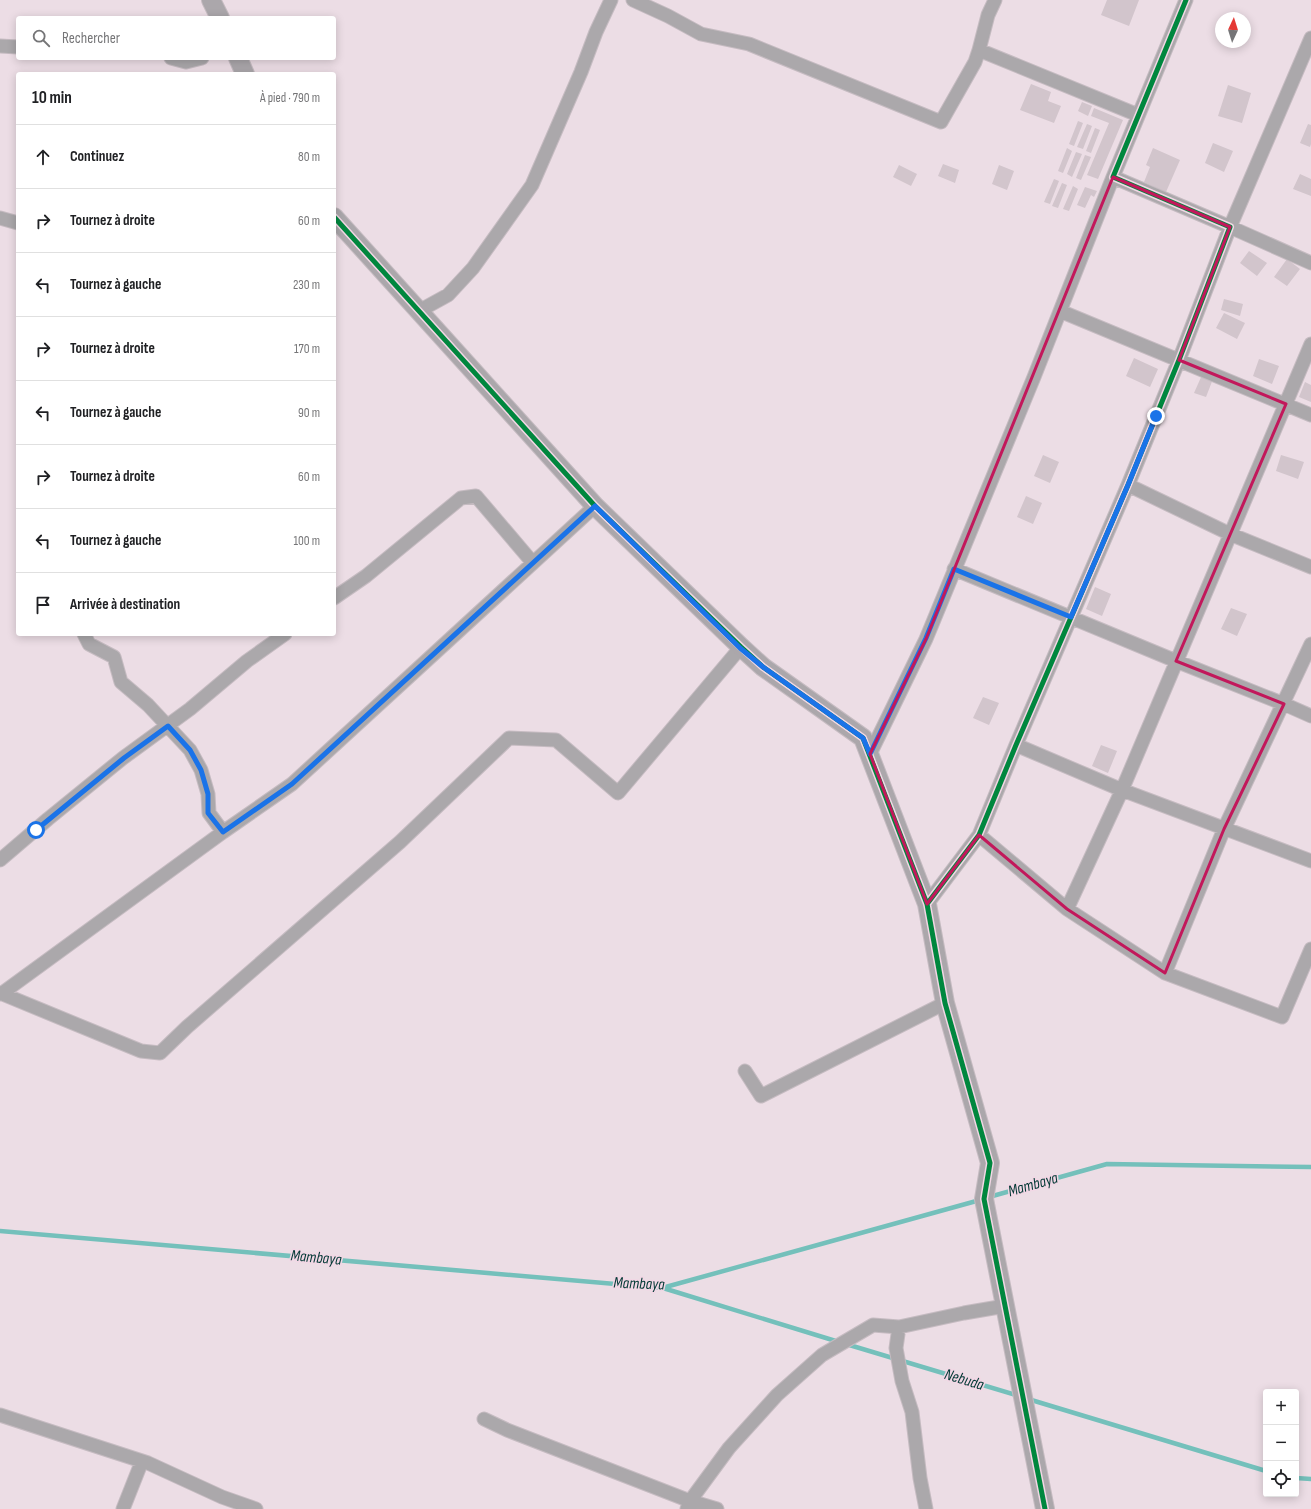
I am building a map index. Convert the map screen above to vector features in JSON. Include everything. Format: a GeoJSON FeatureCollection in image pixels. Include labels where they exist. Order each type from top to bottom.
{"type":"FeatureCollection","features":[{"type":"Feature","properties":{"kind":"street"},"geometry":{"type":"LineString","coordinates":[[212,0],[219,16]]}},
{"type":"Feature","properties":{"kind":"street"},"geometry":{"type":"LineString","coordinates":[[419,311],[448,295],[473,268],[532,185],[581,72],[610,0]]}},
{"type":"Feature","properties":{"kind":"street"},"geometry":{"type":"LineString","coordinates":[[632,0],[668,16],[701,34],[749,44],[941,122],[974,62],[979,50],[988,15],[995,0]]}},
{"type":"Feature","properties":{"kind":"street"},"geometry":{"type":"LineString","coordinates":[[870,754],[926,638],[1034,377],[1138,115],[1186,0]]}},
{"type":"Feature","properties":{"kind":"street"},"geometry":{"type":"LineString","coordinates":[[927,904],[979,835],[1016,745],[1128,485],[1230,227],[1311,38]]}},
{"type":"Feature","properties":{"kind":"street"},"geometry":{"type":"LineString","coordinates":[[0,46],[16,47]]}},
{"type":"Feature","properties":{"kind":"street"},"geometry":{"type":"LineString","coordinates":[[979,50],[1138,115]]}},
{"type":"Feature","properties":{"kind":"street"},"geometry":{"type":"LineString","coordinates":[[178,60],[186,62],[194,60]]}},
{"type":"Feature","properties":{"kind":"street"},"geometry":{"type":"LineString","coordinates":[[239,60],[244,72]]}},
{"type":"Feature","properties":{"kind":"street"},"geometry":{"type":"LineString","coordinates":[[1113,178],[1311,263]]}},
{"type":"Feature","properties":{"kind":"street"},"geometry":{"type":"LineString","coordinates":[[0,218],[16,222]]}},
{"type":"Feature","properties":{"kind":"street"},"geometry":{"type":"LineString","coordinates":[[336,219],[595,506],[740,648],[763,667],[863,738],[927,904],[945,1003],[990,1163],[984,1199],[1045,1509]]}},
{"type":"Feature","properties":{"kind":"street"},"geometry":{"type":"LineString","coordinates":[[1060,311],[1311,415]]}},
{"type":"Feature","properties":{"kind":"street"},"geometry":{"type":"LineString","coordinates":[[1066,909],[1122,790],[1311,344]]}},
{"type":"Feature","properties":{"kind":"street"},"geometry":{"type":"LineString","coordinates":[[1128,485],[1230,534],[1311,567]]}},
{"type":"Feature","properties":{"kind":"street"},"geometry":{"type":"LineString","coordinates":[[336,597],[366,576],[461,498],[476,496],[533,563]]}},
{"type":"Feature","properties":{"kind":"street"},"geometry":{"type":"LineString","coordinates":[[0,993],[292,784],[595,506]]}},
{"type":"Feature","properties":{"kind":"street"},"geometry":{"type":"LineString","coordinates":[[954,569],[1311,716]]}},
{"type":"Feature","properties":{"kind":"street"},"geometry":{"type":"LineString","coordinates":[[85,636],[89,644],[114,657],[121,682],[148,705],[190,750],[201,770],[208,794],[208,813],[223,832]]}},
{"type":"Feature","properties":{"kind":"street"},"geometry":{"type":"LineString","coordinates":[[0,860],[112,768],[190,709],[247,661],[281,636]]}},
{"type":"Feature","properties":{"kind":"street"},"geometry":{"type":"LineString","coordinates":[[1165,973],[1224,829],[1311,644]]}},
{"type":"Feature","properties":{"kind":"street"},"geometry":{"type":"LineString","coordinates":[[0,993],[141,1051],[160,1053],[193,1022],[400,842],[509,738],[556,740],[618,793],[740,648]]}},
{"type":"Feature","properties":{"kind":"street"},"geometry":{"type":"LineString","coordinates":[[1016,745],[1122,790],[1311,861]]}},
{"type":"Feature","properties":{"kind":"street"},"geometry":{"type":"LineString","coordinates":[[979,835],[1066,909],[1165,973],[1282,1017],[1311,949]]}},
{"type":"Feature","properties":{"kind":"street"},"geometry":{"type":"LineString","coordinates":[[745,1071],[761,1096],[945,1003]]}},
{"type":"Feature","properties":{"kind":"street"},"geometry":{"type":"LineString","coordinates":[[688,1505],[729,1448],[777,1396],[822,1355],[873,1325],[899,1327],[1005,1306]]}},
{"type":"Feature","properties":{"kind":"street"},"geometry":{"type":"LineString","coordinates":[[899,1327],[896,1348],[902,1381],[912,1412],[920,1478],[926,1509]]}},
{"type":"Feature","properties":{"kind":"street"},"geometry":{"type":"LineString","coordinates":[[0,1415],[142,1461],[222,1497],[256,1509]]}},
{"type":"Feature","properties":{"kind":"street"},"geometry":{"type":"LineString","coordinates":[[484,1419],[507,1430],[688,1505],[717,1509]]}},
{"type":"Feature","properties":{"kind":"street"},"geometry":{"type":"LineString","coordinates":[[123,1509],[142,1461]]}},
{"type":"Feature","properties":{"kind":"highlighted area"},"geometry":{"type":"Polygon","coordinates":[[[1113,177],[1230,227],[1179,360],[1286,404],[1176,661],[1284,704],[1224,829],[1165,973],[1067,909],[979,835],[927,904],[870,754],[926,639],[1113,177]]]}},
{"type":"Feature","properties":{"kind":"building"},"geometry":{"type":"Polygon","coordinates":[[[1107,0],[1139,0],[1129,26],[1101,15],[1107,0]]]}},
{"type":"Feature","properties":{"kind":"building"},"geometry":{"type":"Polygon","coordinates":[[[1031,84],[1051,92],[1048,101],[1061,106],[1054,123],[1020,110],[1031,84]]]}},
{"type":"Feature","properties":{"kind":"building"},"geometry":{"type":"Polygon","coordinates":[[[1228,85],[1251,93],[1242,123],[1218,116],[1228,85]]]}},
{"type":"Feature","properties":{"kind":"building"},"geometry":{"type":"Polygon","coordinates":[[[1082,102],[1092,106],[1088,116],[1078,111],[1082,102]]]}},
{"type":"Feature","properties":{"kind":"building"},"geometry":{"type":"Polygon","coordinates":[[[1094,108],[1123,120],[1098,179],[1087,175],[1109,123],[1091,116],[1094,108]]]}},
{"type":"Feature","properties":{"kind":"building"},"geometry":{"type":"Polygon","coordinates":[[[1078,121],[1083,123],[1074,146],[1069,144],[1078,121]]]}},
{"type":"Feature","properties":{"kind":"building"},"geometry":{"type":"Polygon","coordinates":[[[1087,124],[1092,126],[1083,149],[1077,147],[1087,124]]]}},
{"type":"Feature","properties":{"kind":"building"},"geometry":{"type":"Polygon","coordinates":[[[1308,124],[1311,125],[1310,147],[1300,143],[1308,124]]]}},
{"type":"Feature","properties":{"kind":"building"},"geometry":{"type":"Polygon","coordinates":[[[1095,128],[1100,130],[1091,153],[1086,151],[1095,128]]]}},
{"type":"Feature","properties":{"kind":"building"},"geometry":{"type":"Polygon","coordinates":[[[1213,143],[1233,151],[1224,172],[1205,163],[1213,143]]]}},
{"type":"Feature","properties":{"kind":"building"},"geometry":{"type":"Polygon","coordinates":[[[1067,148],[1072,151],[1063,173],[1058,171],[1067,148]]]}},
{"type":"Feature","properties":{"kind":"building"},"geometry":{"type":"Polygon","coordinates":[[[1153,148],[1180,160],[1166,192],[1144,182],[1150,167],[1146,165],[1153,148]]]}},
{"type":"Feature","properties":{"kind":"building"},"geometry":{"type":"Polygon","coordinates":[[[1076,152],[1082,154],[1072,177],[1067,174],[1076,152]]]}},
{"type":"Feature","properties":{"kind":"building"},"geometry":{"type":"Polygon","coordinates":[[[1085,155],[1091,157],[1081,180],[1076,178],[1085,155]]]}},
{"type":"Feature","properties":{"kind":"building"},"geometry":{"type":"Polygon","coordinates":[[[943,164],[959,170],[955,183],[938,176],[943,164]]]}},
{"type":"Feature","properties":{"kind":"building"},"geometry":{"type":"Polygon","coordinates":[[[899,165],[917,174],[911,186],[893,177],[899,165]]]}},
{"type":"Feature","properties":{"kind":"building"},"geometry":{"type":"Polygon","coordinates":[[[999,165],[1014,171],[1007,190],[992,184],[999,165]]]}},
{"type":"Feature","properties":{"kind":"building"},"geometry":{"type":"Polygon","coordinates":[[[1300,174],[1311,179],[1311,196],[1293,189],[1300,174]]]}},
{"type":"Feature","properties":{"kind":"building"},"geometry":{"type":"Polygon","coordinates":[[[1054,179],[1059,181],[1050,204],[1044,202],[1054,179]]]}},
{"type":"Feature","properties":{"kind":"building"},"geometry":{"type":"Polygon","coordinates":[[[1062,183],[1067,185],[1058,208],[1052,206],[1062,183]]]}},
{"type":"Feature","properties":{"kind":"building"},"geometry":{"type":"Polygon","coordinates":[[[1073,186],[1078,189],[1069,211],[1063,209],[1073,186]]]}},
{"type":"Feature","properties":{"kind":"building"},"geometry":{"type":"Polygon","coordinates":[[[1085,187],[1097,191],[1094,197],[1091,195],[1085,208],[1077,205],[1085,187]]]}},
{"type":"Feature","properties":{"kind":"building"},"geometry":{"type":"Polygon","coordinates":[[[1249,251],[1267,263],[1257,276],[1240,263],[1249,251]]]}},
{"type":"Feature","properties":{"kind":"building"},"geometry":{"type":"Polygon","coordinates":[[[1287,259],[1300,269],[1287,286],[1274,277],[1287,259]]]}},
{"type":"Feature","properties":{"kind":"building"},"geometry":{"type":"Polygon","coordinates":[[[1224,299],[1243,304],[1240,316],[1221,310],[1224,299]]]}},
{"type":"Feature","properties":{"kind":"building"},"geometry":{"type":"Polygon","coordinates":[[[1224,313],[1245,323],[1237,339],[1216,328],[1224,313]]]}},
{"type":"Feature","properties":{"kind":"building"},"geometry":{"type":"Polygon","coordinates":[[[1134,358],[1158,369],[1150,387],[1126,376],[1134,358]]]}},
{"type":"Feature","properties":{"kind":"building"},"geometry":{"type":"Polygon","coordinates":[[[1259,359],[1279,366],[1272,384],[1253,376],[1259,359]]]}},
{"type":"Feature","properties":{"kind":"building"},"geometry":{"type":"Polygon","coordinates":[[[1202,375],[1213,379],[1206,397],[1194,393],[1202,375]]]}},
{"type":"Feature","properties":{"kind":"building"},"geometry":{"type":"Polygon","coordinates":[[[1305,382],[1311,385],[1311,402],[1299,397],[1305,382]]]}},
{"type":"Feature","properties":{"kind":"building"},"geometry":{"type":"Polygon","coordinates":[[[1043,455],[1059,462],[1050,483],[1034,476],[1043,455]]]}},
{"type":"Feature","properties":{"kind":"building"},"geometry":{"type":"Polygon","coordinates":[[[1281,455],[1304,462],[1298,479],[1276,471],[1281,455]]]}},
{"type":"Feature","properties":{"kind":"building"},"geometry":{"type":"Polygon","coordinates":[[[1026,496],[1042,503],[1033,524],[1017,517],[1026,496]]]}},
{"type":"Feature","properties":{"kind":"building"},"geometry":{"type":"Polygon","coordinates":[[[1095,587],[1111,594],[1102,616],[1086,609],[1095,587]]]}},
{"type":"Feature","properties":{"kind":"building"},"geometry":{"type":"Polygon","coordinates":[[[1231,608],[1247,614],[1237,636],[1221,629],[1231,608]]]}},
{"type":"Feature","properties":{"kind":"building"},"geometry":{"type":"Polygon","coordinates":[[[983,697],[999,703],[989,725],[973,718],[983,697]]]}},
{"type":"Feature","properties":{"kind":"building"},"geometry":{"type":"Polygon","coordinates":[[[1101,745],[1117,751],[1108,773],[1092,766],[1101,745]]]}},
{"type":"Feature","properties":{"kind":"waterway","name":"Mambaya"},"geometry":{"type":"LineString","coordinates":[[989,1197],[1107,1164],[1311,1167]]}},
{"type":"Feature","properties":{"kind":"waterway","name":"Mambaya"},"geometry":{"type":"LineString","coordinates":[[0,1231],[662,1288],[980,1200]]}},
{"type":"Feature","properties":{"kind":"waterway","name":"Nebuda"},"geometry":{"type":"LineString","coordinates":[[663,1288],[839,1342]]}},
{"type":"Feature","properties":{"kind":"waterway","name":"Nebuda"},"geometry":{"type":"LineString","coordinates":[[846,1344],[1019,1396]]}},
{"type":"Feature","properties":{"kind":"waterway","name":"Nebuda"},"geometry":{"type":"LineString","coordinates":[[1028,1399],[1263,1470]]}},
{"type":"Feature","properties":{"kind":"waterway","name":"Nebuda"},"geometry":{"type":"LineString","coordinates":[[1299,1478],[1311,1479]]}},
{"type":"Feature","properties":{"kind":"cycle path"},"geometry":{"type":"LineString","coordinates":[[927,904],[979,835],[1016,745],[1128,485],[1179,360],[1230,227],[1113,177],[1186,0]]}},
{"type":"Feature","properties":{"kind":"cycle path"},"geometry":{"type":"LineString","coordinates":[[336,219],[595,506],[763,667],[863,738],[927,904],[945,1003],[990,1163],[984,1199],[1045,1509]]}},
{"type":"Feature","properties":{"kind":"route"},"geometry":{"type":"LineString","coordinates":[[36,830],[124,758],[168,726],[190,750],[201,770],[208,794],[208,813],[223,832],[292,784],[595,506],[740,648],[763,667],[863,738],[870,754],[926,638],[954,569],[1071,617],[1156,416]]}}]}
